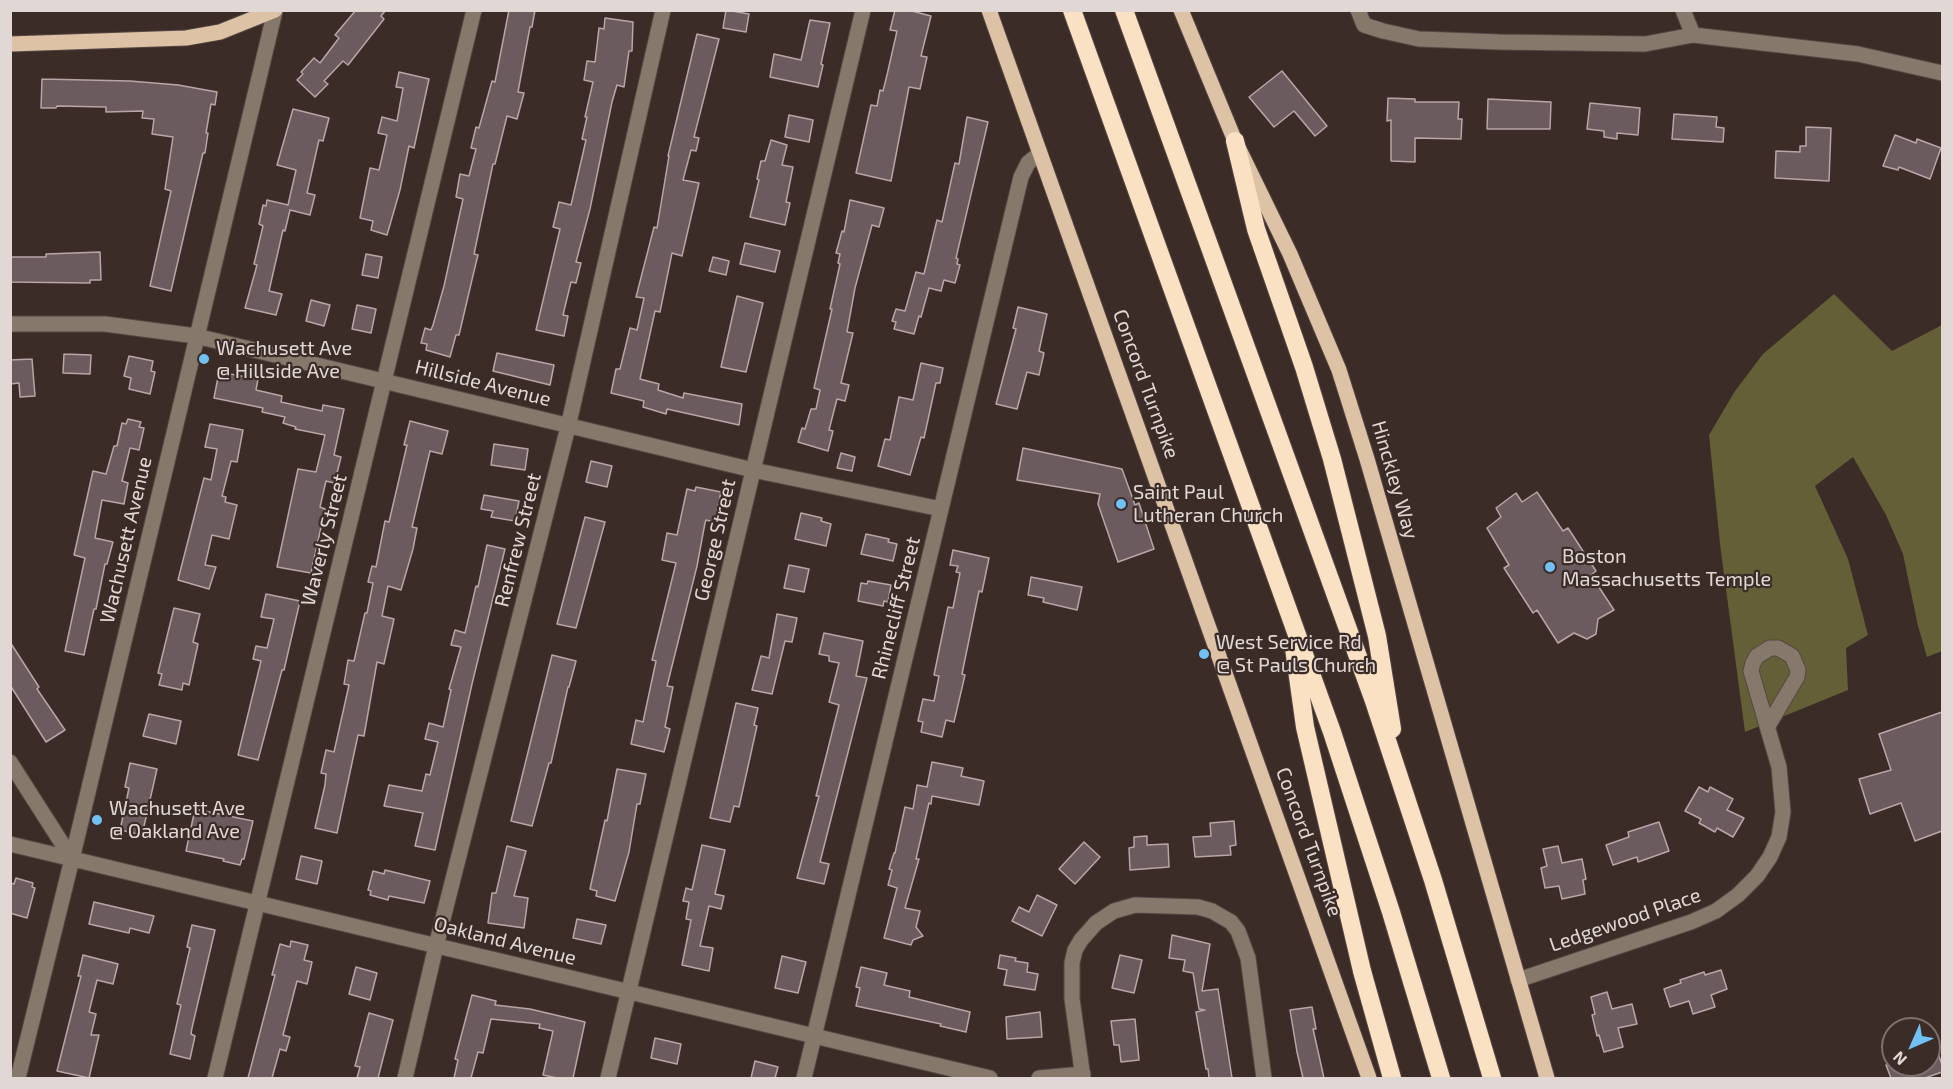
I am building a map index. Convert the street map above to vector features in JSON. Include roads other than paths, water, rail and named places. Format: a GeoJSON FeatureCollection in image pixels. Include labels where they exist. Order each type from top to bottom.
{"type":"FeatureCollection","features":[{"type":"Feature","properties":{"kind":"highway"},"geometry":{"type":"LineString","coordinates":[[1072,10],[1289,608],[1372,852],[1441,1078]]}},
{"type":"Feature","properties":{"kind":"highway"},"geometry":{"type":"LineString","coordinates":[[1124,10],[1325,563],[1401,781],[1492,1078]]}},
{"type":"Feature","properties":{"kind":"highway"},"geometry":{"type":"LineString","coordinates":[[1235,141],[1256,229],[1307,375],[1332,459],[1377,636],[1401,781]]}},
{"type":"Feature","properties":{"kind":"highway"},"geometry":{"type":"LineString","coordinates":[[1289,608],[1305,727],[1362,971],[1392,1078]]}},
{"type":"Feature","properties":{"kind":"main road","name":"Concord Turnpike"},"geometry":{"type":"LineString","coordinates":[[989,10],[1369,1078]]}},
{"type":"Feature","properties":{"kind":"main road","name":"Hinckley Way"},"geometry":{"type":"LineString","coordinates":[[1181,10],[1235,141],[1304,283],[1346,389],[1518,980]]}},
{"type":"Feature","properties":{"kind":"main road"},"geometry":{"type":"LineString","coordinates":[[10,44],[186,38],[220,32],[275,11]]}},
{"type":"Feature","properties":{"kind":"main road"},"geometry":{"type":"LineString","coordinates":[[1518,980],[1547,1078]]}},
{"type":"Feature","properties":{"kind":"street","name":"Waverly Street"},"geometry":{"type":"LineString","coordinates":[[215,1078],[474,10]]}},
{"type":"Feature","properties":{"kind":"street","name":"Renfrew Street"},"geometry":{"type":"LineString","coordinates":[[405,1078],[436,946],[568,427],[663,10]]}},
{"type":"Feature","properties":{"kind":"street","name":"George Street"},"geometry":{"type":"LineString","coordinates":[[608,1078],[863,10]]}},
{"type":"Feature","properties":{"kind":"street"},"geometry":{"type":"LineString","coordinates":[[1683,10],[1693,35]]}},
{"type":"Feature","properties":{"kind":"street","name":"Wachusett Avenue"},"geometry":{"type":"LineString","coordinates":[[18,1078],[275,11]]}},
{"type":"Feature","properties":{"kind":"street"},"geometry":{"type":"LineString","coordinates":[[1361,18],[1383,31],[1419,39],[1646,44],[1693,35],[1858,54],[1942,73]]}},
{"type":"Feature","properties":{"kind":"street","name":"Rhinecliff Street"},"geometry":{"type":"LineString","coordinates":[[804,1078],[1021,177],[1028,163],[1040,153]]}},
{"type":"Feature","properties":{"kind":"street","name":"Hillside Avenue"},"geometry":{"type":"LineString","coordinates":[[10,324],[105,324],[196,336],[753,470],[941,509]]}},
{"type":"Feature","properties":{"kind":"street","name":"Ledgewood Place"},"geometry":{"type":"LineString","coordinates":[[1518,980],[1691,922],[1716,911],[1744,889],[1770,857],[1779,837],[1783,812],[1779,767],[1751,671],[1753,663],[1763,651],[1778,648],[1792,656],[1798,670],[1797,677],[1768,726]]}},
{"type":"Feature","properties":{"kind":"street"},"geometry":{"type":"LineString","coordinates":[[10,762],[72,859]]}},
{"type":"Feature","properties":{"kind":"street","name":"Oakland Avenue"},"geometry":{"type":"LineString","coordinates":[[10,844],[990,1078]]}},
{"type":"Feature","properties":{"kind":"street"},"geometry":{"type":"LineString","coordinates":[[1039,1078],[1083,1076],[1072,999],[1072,963],[1075,950],[1096,923],[1114,911],[1135,905],[1198,907],[1212,910],[1231,922],[1238,931],[1248,958],[1264,1078]]}},
{"type":"Feature","properties":{"kind":"place","name":"Wachusett Ave @ Hillside Ave"},"geometry":{"type":"Point","coordinates":[204,359]}},
{"type":"Feature","properties":{"kind":"place","name":"Saint Paul Lutheran Church"},"geometry":{"type":"Point","coordinates":[1121,504]}},
{"type":"Feature","properties":{"kind":"place","name":"Boston Massachusetts Temple"},"geometry":{"type":"Point","coordinates":[1550,567]}},
{"type":"Feature","properties":{"kind":"place","name":"West Service Rd @ St Pauls Church"},"geometry":{"type":"Point","coordinates":[1204,654]}},
{"type":"Feature","properties":{"kind":"place","name":"Wachusett Ave @ Oakland Ave"},"geometry":{"type":"Point","coordinates":[97,820]}}]}
